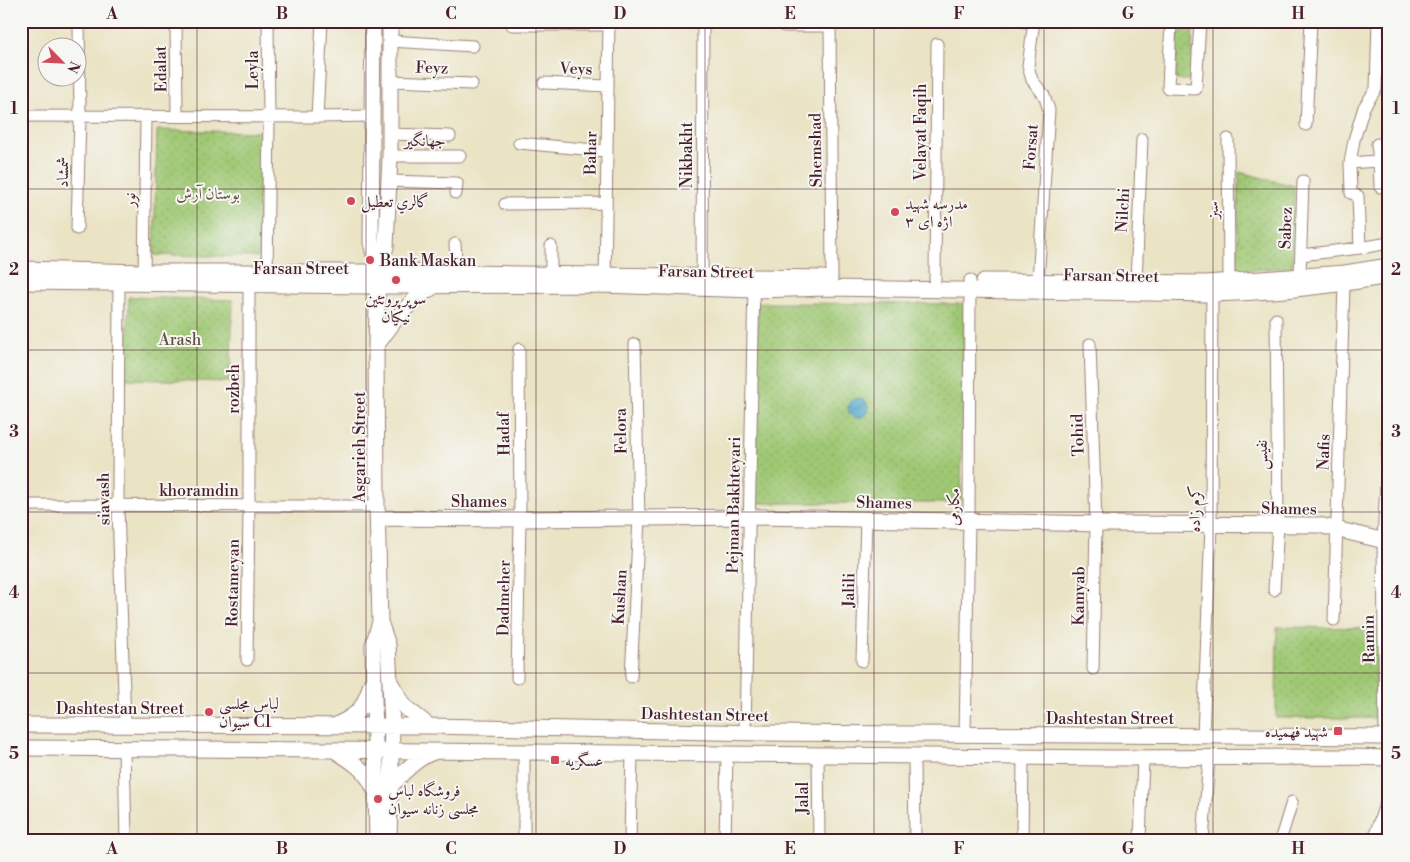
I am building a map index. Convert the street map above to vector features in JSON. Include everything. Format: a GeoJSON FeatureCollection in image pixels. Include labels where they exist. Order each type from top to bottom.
{"type":"FeatureCollection","features":[{"type":"Feature","properties":{"kind":"street","name":"شمشاد"},"geometry":{"type":"LineString","coordinates":[[77,229],[80,116],[79,21]]}},
{"type":"Feature","properties":{"kind":"street","name":"Edalat"},"geometry":{"type":"LineString","coordinates":[[176,21],[177,116]]}},
{"type":"Feature","properties":{"kind":"street"},"geometry":{"type":"LineString","coordinates":[[317,117],[322,21]]}},
{"type":"Feature","properties":{"kind":"street","name":"Asgarieh Street"},"geometry":{"type":"LineString","coordinates":[[372,21],[371,242],[378,279]]}},
{"type":"Feature","properties":{"kind":"street","name":"Asgarieh Street"},"geometry":{"type":"LineString","coordinates":[[377,841],[374,645],[380,622],[376,346],[378,279],[386,247],[390,156],[390,21]]}},
{"type":"Feature","properties":{"kind":"street","name":"Nikbakht"},"geometry":{"type":"LineString","coordinates":[[702,282],[703,21]]}},
{"type":"Feature","properties":{"kind":"street"},"geometry":{"type":"LineString","coordinates":[[1022,21],[1034,22]]}},
{"type":"Feature","properties":{"kind":"street"},"geometry":{"type":"LineString","coordinates":[[1171,21],[1168,88],[1196,89],[1200,21]]}},
{"type":"Feature","properties":{"kind":"street"},"geometry":{"type":"LineString","coordinates":[[1306,125],[1312,21]]}},
{"type":"Feature","properties":{"kind":"street"},"geometry":{"type":"LineString","coordinates":[[1360,248],[1358,196],[1351,193],[1350,163],[1354,140],[1364,107],[1376,89],[1383,40],[1378,21]]}},
{"type":"Feature","properties":{"kind":"street","name":"Forsat"},"geometry":{"type":"LineString","coordinates":[[1034,22],[1028,66],[1032,80],[1044,95],[1049,110],[1038,281]]}},
{"type":"Feature","properties":{"kind":"street"},"geometry":{"type":"LineString","coordinates":[[512,25],[609,23]]}},
{"type":"Feature","properties":{"kind":"street","name":"Bahar"},"geometry":{"type":"LineString","coordinates":[[605,281],[609,23]]}},
{"type":"Feature","properties":{"kind":"street","name":"Leyla"},"geometry":{"type":"LineString","coordinates":[[267,279],[268,24]]}},
{"type":"Feature","properties":{"kind":"street"},"geometry":{"type":"LineString","coordinates":[[784,26],[830,24]]}},
{"type":"Feature","properties":{"kind":"street","name":"Shemshad"},"geometry":{"type":"LineString","coordinates":[[830,24],[832,279]]}},
{"type":"Feature","properties":{"kind":"street"},"geometry":{"type":"LineString","coordinates":[[390,41],[473,46]]}},
{"type":"Feature","properties":{"kind":"street","name":"Velayat Faqih"},"geometry":{"type":"LineString","coordinates":[[935,280],[937,44]]}},
{"type":"Feature","properties":{"kind":"street","name":"Feyz"},"geometry":{"type":"LineString","coordinates":[[390,81],[472,84]]}},
{"type":"Feature","properties":{"kind":"street","name":"Veys"},"geometry":{"type":"LineString","coordinates":[[544,83],[607,86]]}},
{"type":"Feature","properties":{"kind":"street"},"geometry":{"type":"LineString","coordinates":[[21,116],[371,116]]}},
{"type":"Feature","properties":{"kind":"street","name":"نور"},"geometry":{"type":"LineString","coordinates":[[144,278],[146,116]]}},
{"type":"Feature","properties":{"kind":"street"},"geometry":{"type":"LineString","coordinates":[[390,134],[450,136]]}},
{"type":"Feature","properties":{"kind":"street","name":"سبز"},"geometry":{"type":"LineString","coordinates":[[1228,138],[1229,281]]}},
{"type":"Feature","properties":{"kind":"street","name":"Nilchi"},"geometry":{"type":"LineString","coordinates":[[1136,282],[1142,139]]}},
{"type":"Feature","properties":{"kind":"street"},"geometry":{"type":"LineString","coordinates":[[519,143],[606,151]]}},
{"type":"Feature","properties":{"kind":"street"},"geometry":{"type":"LineString","coordinates":[[1377,144],[1384,160],[1380,187]]}},
{"type":"Feature","properties":{"kind":"street","name":"جهانگیر"},"geometry":{"type":"LineString","coordinates":[[390,156],[460,156]]}},
{"type":"Feature","properties":{"kind":"street"},"geometry":{"type":"LineString","coordinates":[[1350,163],[1384,160]]}},
{"type":"Feature","properties":{"kind":"street"},"geometry":{"type":"LineString","coordinates":[[388,181],[457,183],[456,194]]}},
{"type":"Feature","properties":{"kind":"street","name":"Sabez"},"geometry":{"type":"LineString","coordinates":[[1300,276],[1303,181]]}},
{"type":"Feature","properties":{"kind":"street"},"geometry":{"type":"LineString","coordinates":[[505,204],[606,203]]}},
{"type":"Feature","properties":{"kind":"street"},"geometry":{"type":"LineString","coordinates":[[1301,255],[1389,243]]}},
{"type":"Feature","properties":{"kind":"street"},"geometry":{"type":"LineString","coordinates":[[455,244],[456,273]]}},
{"type":"Feature","properties":{"kind":"street"},"geometry":{"type":"LineString","coordinates":[[551,246],[551,280]]}},
{"type":"Feature","properties":{"kind":"street","name":"Farsan Street"},"geometry":{"type":"LineString","coordinates":[[21,282],[119,278],[378,279],[456,273],[551,280],[702,282],[827,288],[970,286],[1212,288],[1229,281],[1344,273],[1389,266]]}},
{"type":"Feature","properties":{"kind":"street","name":"Farsan Street"},"geometry":{"type":"LineString","coordinates":[[21,269],[119,278]]}},
{"type":"Feature","properties":{"kind":"street","name":"Farsan Street"},"geometry":{"type":"LineString","coordinates":[[754,284],[832,279],[935,280],[970,286],[1038,281],[1136,282],[1212,288],[1241,293],[1344,284],[1389,276]]}},
{"type":"Feature","properties":{"kind":"street","name":"siavash"},"geometry":{"type":"LineString","coordinates":[[119,278],[118,506],[125,725]]}},
{"type":"Feature","properties":{"kind":"street","name":"rozbeh"},"geometry":{"type":"LineString","coordinates":[[249,279],[249,506]]}},
{"type":"Feature","properties":{"kind":"street","name":"Farsan Street"},"geometry":{"type":"LineString","coordinates":[[378,279],[435,286],[551,280]]}},
{"type":"Feature","properties":{"kind":"street","name":"Pejman Bakhteyari"},"geometry":{"type":"LineString","coordinates":[[745,732],[754,284]]}},
{"type":"Feature","properties":{"kind":"street","name":"Nafis"},"geometry":{"type":"LineString","coordinates":[[1334,620],[1344,284]]}},
{"type":"Feature","properties":{"kind":"street"},"geometry":{"type":"LineString","coordinates":[[376,346],[398,316],[418,296],[435,286]]}},
{"type":"Feature","properties":{"kind":"street","name":"مکارمی"},"geometry":{"type":"LineString","coordinates":[[966,734],[970,286]]}},
{"type":"Feature","properties":{"kind":"street","name":"کرم زاده"},"geometry":{"type":"LineString","coordinates":[[1203,736],[1210,525],[1212,288]]}},
{"type":"Feature","properties":{"kind":"street","name":"نفیس"},"geometry":{"type":"LineString","coordinates":[[1274,590],[1278,525],[1276,319]]}},
{"type":"Feature","properties":{"kind":"street","name":"Felora"},"geometry":{"type":"LineString","coordinates":[[635,344],[639,518]]}},
{"type":"Feature","properties":{"kind":"street","name":"Tohid"},"geometry":{"type":"LineString","coordinates":[[1090,344],[1096,524]]}},
{"type":"Feature","properties":{"kind":"street","name":"Hadaf"},"geometry":{"type":"LineString","coordinates":[[519,349],[520,519]]}},
{"type":"Feature","properties":{"kind":"street","name":"Ramin"},"geometry":{"type":"LineString","coordinates":[[1387,737],[1386,541],[1389,427]]}},
{"type":"Feature","properties":{"kind":"street","name":"khoramdin"},"geometry":{"type":"LineString","coordinates":[[21,505],[249,506],[377,512]]}},
{"type":"Feature","properties":{"kind":"street","name":"Rostameyan"},"geometry":{"type":"LineString","coordinates":[[247,660],[249,506]]}},
{"type":"Feature","properties":{"kind":"street","name":"Shames"},"geometry":{"type":"LineString","coordinates":[[377,512],[520,519],[749,517],[1096,524],[1319,525],[1386,541]]}},
{"type":"Feature","properties":{"kind":"street","name":"Kushan"},"geometry":{"type":"LineString","coordinates":[[631,677],[639,518]]}},
{"type":"Feature","properties":{"kind":"street","name":"Dadmeher"},"geometry":{"type":"LineString","coordinates":[[518,678],[520,519]]}},
{"type":"Feature","properties":{"kind":"street","name":"Jalili"},"geometry":{"type":"LineString","coordinates":[[862,661],[866,519]]}},
{"type":"Feature","properties":{"kind":"street","name":"Kamyab"},"geometry":{"type":"LineString","coordinates":[[1093,669],[1096,524]]}},
{"type":"Feature","properties":{"kind":"street","name":"Asgarieh Street"},"geometry":{"type":"LineString","coordinates":[[380,622],[388,645],[392,726],[388,841]]}},
{"type":"Feature","properties":{"kind":"street"},"geometry":{"type":"LineString","coordinates":[[336,726],[359,712],[374,676]]}},
{"type":"Feature","properties":{"kind":"street"},"geometry":{"type":"LineString","coordinates":[[390,683],[405,707],[429,726]]}},
{"type":"Feature","properties":{"kind":"street","name":"Dashtestan Street"},"geometry":{"type":"LineString","coordinates":[[21,725],[429,726],[745,732],[1387,737]]}},
{"type":"Feature","properties":{"kind":"street"},"geometry":{"type":"LineString","coordinates":[[1039,735],[1041,757]]}},
{"type":"Feature","properties":{"kind":"street"},"geometry":{"type":"LineString","coordinates":[[21,748],[1144,758],[1389,758]]}},
{"type":"Feature","properties":{"kind":"street"},"geometry":{"type":"LineString","coordinates":[[124,749],[126,841]]}},
{"type":"Feature","properties":{"kind":"street"},"geometry":{"type":"LineString","coordinates":[[333,750],[356,765],[365,774],[372,784],[376,795]]}},
{"type":"Feature","properties":{"kind":"street"},"geometry":{"type":"LineString","coordinates":[[390,786],[411,766],[428,754],[437,752]]}},
{"type":"Feature","properties":{"kind":"street"},"geometry":{"type":"LineString","coordinates":[[524,752],[524,841]]}},
{"type":"Feature","properties":{"kind":"street"},"geometry":{"type":"LineString","coordinates":[[630,841],[632,753]]}},
{"type":"Feature","properties":{"kind":"street"},"geometry":{"type":"LineString","coordinates":[[725,841],[727,754]]}},
{"type":"Feature","properties":{"kind":"street","name":"Jalal"},"geometry":{"type":"LineString","coordinates":[[818,755],[819,841]]}},
{"type":"Feature","properties":{"kind":"street"},"geometry":{"type":"LineString","coordinates":[[914,756],[915,841]]}},
{"type":"Feature","properties":{"kind":"street"},"geometry":{"type":"LineString","coordinates":[[1022,841],[1023,757]]}},
{"type":"Feature","properties":{"kind":"street"},"geometry":{"type":"LineString","coordinates":[[1140,841],[1144,758]]}},
{"type":"Feature","properties":{"kind":"street"},"geometry":{"type":"LineString","coordinates":[[1203,841],[1208,758]]}},
{"type":"Feature","properties":{"kind":"street"},"geometry":{"type":"LineString","coordinates":[[1373,841],[1389,792]]}},
{"type":"Feature","properties":{"kind":"street"},"geometry":{"type":"LineString","coordinates":[[1280,841],[1292,802]]}},
{"type":"Feature","properties":{"kind":"green space"},"geometry":{"type":"Polygon","coordinates":[[[1177,21],[1193,21],[1191,80],[1176,80],[1177,21]]]}},
{"type":"Feature","properties":{"kind":"green space","name":"بوستان آرش"},"geometry":{"type":"Polygon","coordinates":[[[157,130],[262,132],[259,257],[154,255],[157,130]]]}},
{"type":"Feature","properties":{"kind":"green space"},"geometry":{"type":"Polygon","coordinates":[[[1239,172],[1294,186],[1292,267],[1237,271],[1239,172]]]}},
{"type":"Feature","properties":{"kind":"green space","name":"Arash"},"geometry":{"type":"Polygon","coordinates":[[[129,297],[233,300],[230,382],[126,379],[129,297]]]}},
{"type":"Feature","properties":{"kind":"green space"},"geometry":{"type":"Polygon","coordinates":[[[758,303],[964,304],[961,503],[754,503],[758,303]]]}},
{"type":"Feature","properties":{"kind":"green space"},"geometry":{"type":"Polygon","coordinates":[[[1277,627],[1377,628],[1375,718],[1276,718],[1277,627]]]}},
{"type":"Feature","properties":{"kind":"water"},"geometry":{"type":"Polygon","coordinates":[[[858,398],[865,401],[868,408],[865,415],[858,418],[851,415],[848,408],[851,401],[858,398]]]}},
{"type":"Feature","properties":{"kind":"place","name":"گالري تعطيل"},"geometry":{"type":"Point","coordinates":[351,201]}},
{"type":"Feature","properties":{"kind":"place","name":"مدرسه شهید اژه ای ۳"},"geometry":{"type":"Point","coordinates":[895,212]}},
{"type":"Feature","properties":{"kind":"place","name":"Bank Maskan"},"geometry":{"type":"Point","coordinates":[370,260]}},
{"type":"Feature","properties":{"kind":"place","name":"سوپر پروتئین نیکیان"},"geometry":{"type":"Point","coordinates":[396,280]}},
{"type":"Feature","properties":{"kind":"place","name":"لباس مجلسی سیوان C1"},"geometry":{"type":"Point","coordinates":[209,712]}},
{"type":"Feature","properties":{"kind":"place","name":"شهید فهمیده"},"geometry":{"type":"Point","coordinates":[1338,731]}},
{"type":"Feature","properties":{"kind":"place","name":"عسگریه"},"geometry":{"type":"Point","coordinates":[555,760]}},
{"type":"Feature","properties":{"kind":"place","name":"فروشگاه لباس مجلسی زنانه سیوان"},"geometry":{"type":"Point","coordinates":[378,799]}}]}
